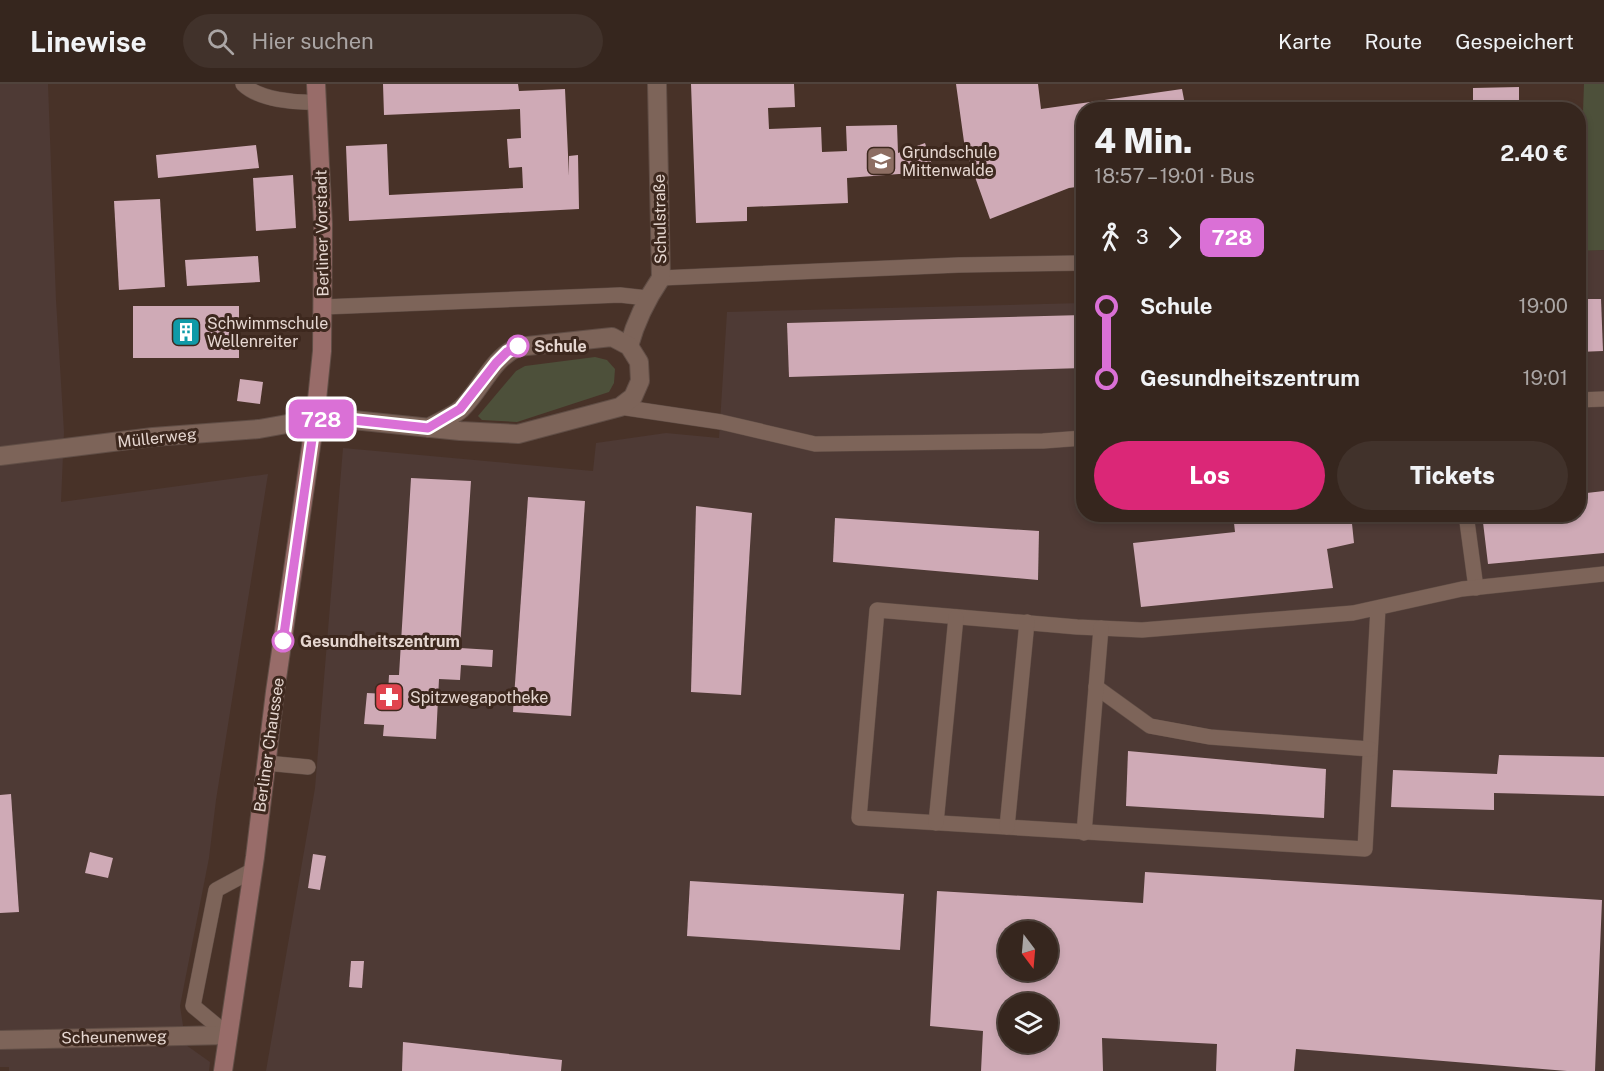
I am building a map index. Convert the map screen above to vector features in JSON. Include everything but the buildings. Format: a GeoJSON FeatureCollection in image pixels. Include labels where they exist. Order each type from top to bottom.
{"type":"FeatureCollection","features":[{"type":"Feature","properties":{"kind":"main road","name":"Berliner Vorstadt"},"geometry":{"type":"LineString","coordinates":[[315,418],[322,351],[323,307],[323,225],[317,93]]}},
{"type":"Feature","properties":{"kind":"main road","name":"Berliner Chaussee"},"geometry":{"type":"LineString","coordinates":[[223,1071],[315,418]]}},
{"type":"Feature","properties":{"kind":"street","name":"Schulstraße"},"geometry":{"type":"LineString","coordinates":[[629,346],[647,298],[661,278],[657,84]]}},
{"type":"Feature","properties":{"kind":"street"},"geometry":{"type":"LineString","coordinates":[[315,418],[428,428],[518,434],[620,407],[633,397],[640,381],[639,362],[629,346],[612,337],[518,346],[507,352],[496,363],[460,409],[428,428]]}},
{"type":"Feature","properties":{"kind":"street","name":"Müllerweg"},"geometry":{"type":"LineString","coordinates":[[0,456],[153,437],[259,429],[315,418]]}},
{"type":"Feature","properties":{"kind":"street","name":"Scheunenweg"},"geometry":{"type":"LineString","coordinates":[[0,1040],[228,1035]]}},
{"type":"Feature","properties":{"kind":"lane"},"geometry":{"type":"LineString","coordinates":[[243,84],[247,88],[275,99],[296,103],[317,93]]}},
{"type":"Feature","properties":{"kind":"lane"},"geometry":{"type":"LineString","coordinates":[[661,278],[959,265],[1076,263]]}},
{"type":"Feature","properties":{"kind":"lane"},"geometry":{"type":"LineString","coordinates":[[323,307],[620,295],[647,298]]}},
{"type":"Feature","properties":{"kind":"lane"},"geometry":{"type":"LineString","coordinates":[[1586,400],[1604,399]]}},
{"type":"Feature","properties":{"kind":"lane"},"geometry":{"type":"LineString","coordinates":[[620,407],[721,422],[815,444],[1076,439]]}},
{"type":"Feature","properties":{"kind":"lane"},"geometry":{"type":"LineString","coordinates":[[1467,522],[1476,588]]}},
{"type":"Feature","properties":{"kind":"lane"},"geometry":{"type":"LineString","coordinates":[[1378,608],[1365,849],[859,818],[877,610],[1142,630],[1353,613],[1476,588],[1604,574]]}},
{"type":"Feature","properties":{"kind":"lane"},"geometry":{"type":"LineString","coordinates":[[936,823],[957,617]]}},
{"type":"Feature","properties":{"kind":"lane"},"geometry":{"type":"LineString","coordinates":[[1007,827],[1027,622]]}},
{"type":"Feature","properties":{"kind":"lane"},"geometry":{"type":"LineString","coordinates":[[1084,833],[1101,628]]}},
{"type":"Feature","properties":{"kind":"lane"},"geometry":{"type":"LineString","coordinates":[[1096,687],[1150,726],[1210,738],[1370,749]]}},
{"type":"Feature","properties":{"kind":"lane"},"geometry":{"type":"LineString","coordinates":[[266,763],[308,767]]}},
{"type":"Feature","properties":{"kind":"lane"},"geometry":{"type":"LineString","coordinates":[[228,1035],[193,1006],[216,890],[252,870]]}},
{"type":"Feature","properties":{"kind":"shaded area"},"geometry":{"type":"Polygon","coordinates":[[[0,84],[48,84],[56,300],[64,432],[61,502],[268,474],[216,800],[209,858],[180,1006],[186,1045],[210,1062],[209,1071],[9,1071],[9,1067],[0,1067],[0,84]]]}},
{"type":"Feature","properties":{"kind":"shaded area"},"geometry":{"type":"Polygon","coordinates":[[[1604,250],[1604,1071],[266,1071],[315,788],[343,448],[593,471],[596,443],[666,433],[719,438],[727,312],[1076,303],[1076,522],[1586,522],[1586,251],[1604,250]]]}},
{"type":"Feature","properties":{"kind":"green space"},"geometry":{"type":"Polygon","coordinates":[[[1584,84],[1604,84],[1604,250],[1586,251],[1586,102],[1583,102],[1584,84]]]}},
{"type":"Feature","properties":{"kind":"green space"},"geometry":{"type":"Polygon","coordinates":[[[595,357],[607,360],[615,369],[614,383],[609,392],[517,422],[482,420],[478,416],[516,371],[525,366],[595,357]]]}},
{"type":"Feature","properties":{"kind":"bus line","name":"728"},"geometry":{"type":"LineString","coordinates":[[283,641],[315,418],[428,428],[460,409],[496,363],[507,352],[518,346]]}},
{"type":"Feature","properties":{"kind":"place","name":"Grundschule Mittenwalde"},"geometry":{"type":"Point","coordinates":[881,161]}},
{"type":"Feature","properties":{"kind":"place","name":"Schwimmschule Wellenreiter"},"geometry":{"type":"Point","coordinates":[186,332]}},
{"type":"Feature","properties":{"kind":"place","name":"Schule"},"geometry":{"type":"Point","coordinates":[518,346]}},
{"type":"Feature","properties":{"kind":"place","name":"Gesundheitszentrum"},"geometry":{"type":"Point","coordinates":[283,641]}},
{"type":"Feature","properties":{"kind":"place","name":"Spitzwegapotheke"},"geometry":{"type":"Point","coordinates":[389,697]}}]}
